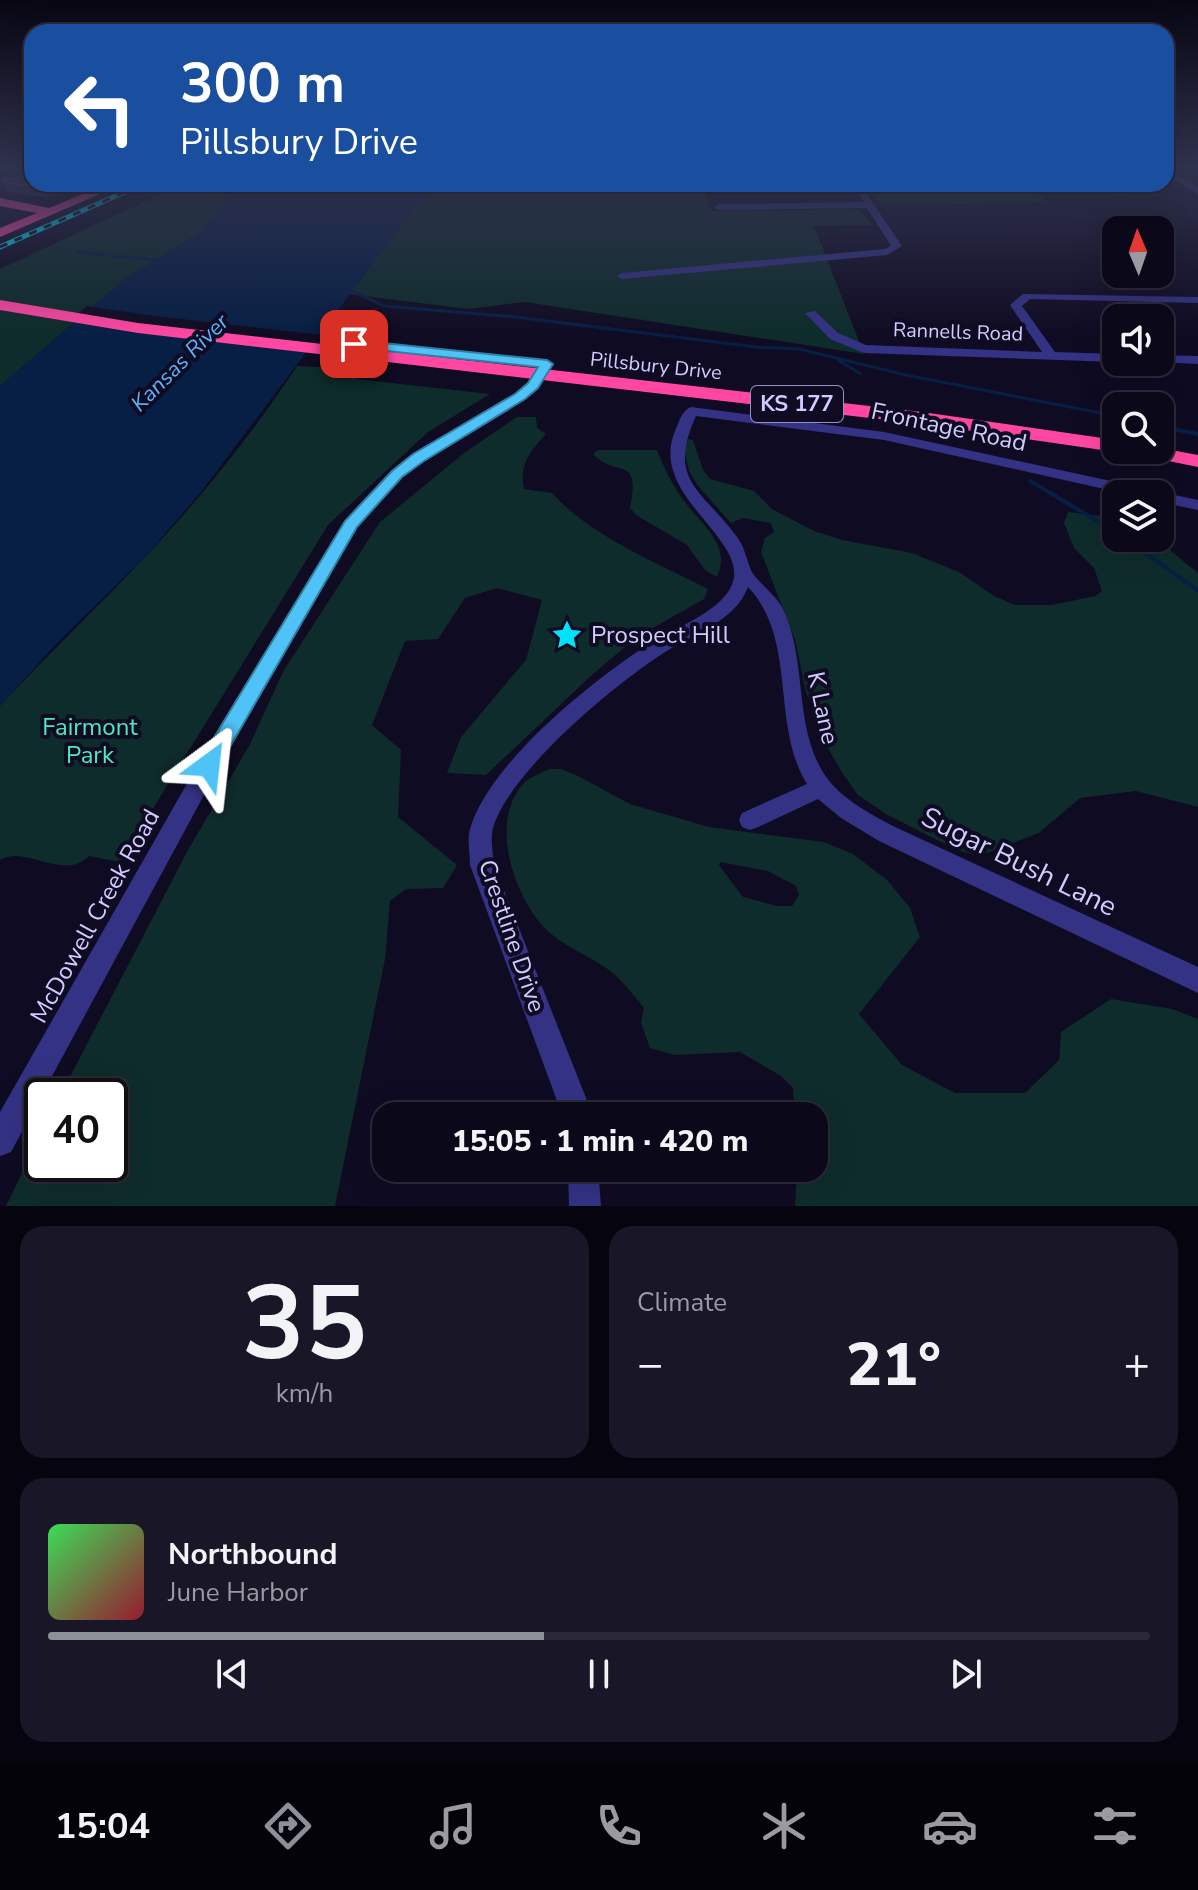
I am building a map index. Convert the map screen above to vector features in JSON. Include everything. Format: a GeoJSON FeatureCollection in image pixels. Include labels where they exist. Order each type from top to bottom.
{"type":"FeatureCollection","features":[{"type":"Feature","properties":{"kind":"highway","name":"Pillsbury Drive"},"geometry":{"type":"LineString","coordinates":[[0,296],[140,320],[437,358]]}},
{"type":"Feature","properties":{"kind":"highway","name":"Pillsbury Drive"},"geometry":{"type":"LineString","coordinates":[[0,305],[138,328],[1001,415],[1102,431]]}},
{"type":"Feature","properties":{"kind":"highway","name":"Pillsbury Drive"},"geometry":{"type":"LineString","coordinates":[[544,369],[1102,444]]}},
{"type":"Feature","properties":{"kind":"highway"},"geometry":{"type":"LineString","coordinates":[[1174,443],[1198,448]]}},
{"type":"Feature","properties":{"kind":"highway"},"geometry":{"type":"LineString","coordinates":[[1174,456],[1198,461]]}},
{"type":"Feature","properties":{"kind":"street"},"geometry":{"type":"LineString","coordinates":[[622,276],[887,252],[897,246],[882,224]]}},
{"type":"Feature","properties":{"kind":"street"},"geometry":{"type":"LineString","coordinates":[[1051,355],[1016,305],[1020,299],[1036,295],[1198,300]]}},
{"type":"Feature","properties":{"kind":"street","name":"Rannells Road"},"geometry":{"type":"LineString","coordinates":[[811,313],[834,336],[864,349],[1102,357]]}},
{"type":"Feature","properties":{"kind":"street"},"geometry":{"type":"LineString","coordinates":[[1174,359],[1198,360]]}},
{"type":"Feature","properties":{"kind":"street","name":"McDowell Creek Road"},"geometry":{"type":"LineString","coordinates":[[0,1141],[209,765],[350,525],[397,474],[418,457],[520,397],[544,369]]}},
{"type":"Feature","properties":{"kind":"street","name":"Frontage Road"},"geometry":{"type":"LineString","coordinates":[[742,572],[739,552],[724,530],[692,497],[681,477],[676,454],[691,411],[884,436],[1102,484]]}},
{"type":"Feature","properties":{"kind":"street"},"geometry":{"type":"LineString","coordinates":[[1174,500],[1198,505]]}},
{"type":"Feature","properties":{"kind":"street","name":"K Lane"},"geometry":{"type":"LineString","coordinates":[[742,572],[762,590],[780,625],[798,731],[821,788]]}},
{"type":"Feature","properties":{"kind":"street","name":"Crestline Drive"},"geometry":{"type":"LineString","coordinates":[[572,1102],[482,865],[481,830],[500,790],[535,750],[634,662],[713,616],[737,593],[742,572]]}},
{"type":"Feature","properties":{"kind":"street"},"geometry":{"type":"LineString","coordinates":[[750,820],[821,788]]}},
{"type":"Feature","properties":{"kind":"street","name":"Sugar Bush Lane"},"geometry":{"type":"LineString","coordinates":[[821,788],[847,810],[917,848],[1198,980]]}},
{"type":"Feature","properties":{"kind":"street"},"geometry":{"type":"LineString","coordinates":[[584,1182],[585,1206]]}},
{"type":"Feature","properties":{"kind":"green space"},"geometry":{"type":"Polygon","coordinates":[[[96,224],[208,224],[124,280],[0,386],[0,269],[96,224]]]}},
{"type":"Feature","properties":{"kind":"green space"},"geometry":{"type":"Polygon","coordinates":[[[402,224],[873,225],[814,226],[864,354],[525,302],[468,309],[348,294],[402,224]]]}},
{"type":"Feature","properties":{"kind":"green space","name":"Fairmont Park"},"geometry":{"type":"Polygon","coordinates":[[[297,366],[349,368],[357,379],[490,394],[428,432],[328,525],[120,862],[89,856],[79,863],[68,865],[21,856],[0,860],[0,706],[186,512],[244,441],[297,366]]]}},
{"type":"Feature","properties":{"kind":"green space"},"geometry":{"type":"Polygon","coordinates":[[[517,417],[536,417],[537,428],[546,434],[524,466],[524,489],[552,493],[605,536],[708,589],[704,599],[637,637],[594,673],[486,775],[447,773],[461,737],[526,660],[542,600],[497,588],[465,598],[438,639],[405,641],[372,725],[401,750],[398,817],[457,865],[443,888],[406,889],[390,901],[385,959],[335,1206],[6,1206],[24,1169],[24,1182],[128,1182],[128,1078],[69,1078],[188,850],[249,746],[284,670],[380,522],[464,453],[517,417]]]}},
{"type":"Feature","properties":{"kind":"green space"},"geometry":{"type":"Polygon","coordinates":[[[688,439],[693,440],[703,470],[710,479],[754,491],[772,509],[814,531],[842,540],[912,553],[959,572],[994,596],[1015,605],[1052,605],[1095,596],[1102,591],[1094,568],[1074,548],[1064,523],[1068,512],[1102,516],[1102,552],[1172,552],[1198,573],[1198,807],[1136,791],[1080,798],[1039,833],[979,856],[957,850],[886,814],[858,795],[826,745],[806,692],[795,640],[761,552],[765,538],[774,532],[771,523],[743,518],[731,523],[698,486],[689,471],[683,445],[688,439]]]}},
{"type":"Feature","properties":{"kind":"green space"},"geometry":{"type":"Polygon","coordinates":[[[598,450],[657,450],[676,489],[718,545],[721,565],[717,577],[705,570],[687,545],[636,515],[630,508],[633,491],[629,473],[602,461],[593,454],[598,450]]]}},
{"type":"Feature","properties":{"kind":"green space"},"geometry":{"type":"Polygon","coordinates":[[[550,769],[561,769],[630,804],[709,827],[824,842],[853,854],[887,880],[910,908],[920,937],[859,1014],[902,1065],[955,1093],[1025,1093],[1059,1060],[1061,1032],[1111,999],[1172,1009],[1198,1019],[1198,1206],[795,1206],[796,1182],[828,1182],[828,1102],[794,1102],[793,1088],[781,1076],[740,1052],[674,1055],[650,1048],[641,1023],[644,1008],[607,969],[548,931],[525,900],[516,881],[507,839],[508,819],[513,800],[523,784],[550,769]],[[720,862],[719,865],[743,897],[777,906],[792,906],[799,895],[796,886],[768,871],[720,862]]]}},
{"type":"Feature","properties":{"kind":"water","name":"Kansas River"},"geometry":{"type":"Polygon","coordinates":[[[208,224],[403,224],[201,492],[145,557],[58,642],[0,706],[0,386],[124,280],[208,224]]]}},
{"type":"Feature","properties":{"kind":"pier"},"geometry":{"type":"Polygon","coordinates":[[[87,306],[322,335],[311,352],[69,321],[87,306]]]}},
{"type":"Feature","properties":{"kind":"waterway"},"geometry":{"type":"LineString","coordinates":[[77,252],[157,260]]}},
{"type":"Feature","properties":{"kind":"waterway"},"geometry":{"type":"LineString","coordinates":[[348,289],[384,306],[516,317],[756,347],[799,349],[906,375],[1102,413]]}},
{"type":"Feature","properties":{"kind":"waterway"},"geometry":{"type":"LineString","coordinates":[[838,360],[861,374]]}},
{"type":"Feature","properties":{"kind":"waterway"},"geometry":{"type":"LineString","coordinates":[[1174,429],[1178,430]]}},
{"type":"Feature","properties":{"kind":"waterway"},"geometry":{"type":"LineString","coordinates":[[1174,429],[1178,430]]}},
{"type":"Feature","properties":{"kind":"waterway"},"geometry":{"type":"LineString","coordinates":[[1178,430],[1198,434]]}},
{"type":"Feature","properties":{"kind":"waterway"},"geometry":{"type":"LineString","coordinates":[[1030,481],[1102,524]]}},
{"type":"Feature","properties":{"kind":"waterway"},"geometry":{"type":"LineString","coordinates":[[1144,552],[1198,591]]}},
{"type":"Feature","properties":{"kind":"railway"},"geometry":{"type":"LineString","coordinates":[[0,247],[52,224]]}},
{"type":"Feature","properties":{"kind":"place","name":"Prospect Hill"},"geometry":{"type":"Point","coordinates":[567,635]}},
{"type":"Feature","properties":{"kind":"route"},"geometry":{"type":"LineString","coordinates":[[209,765],[350,525],[397,474],[418,457],[520,397],[533,385],[547,364],[354,344]]}}]}
